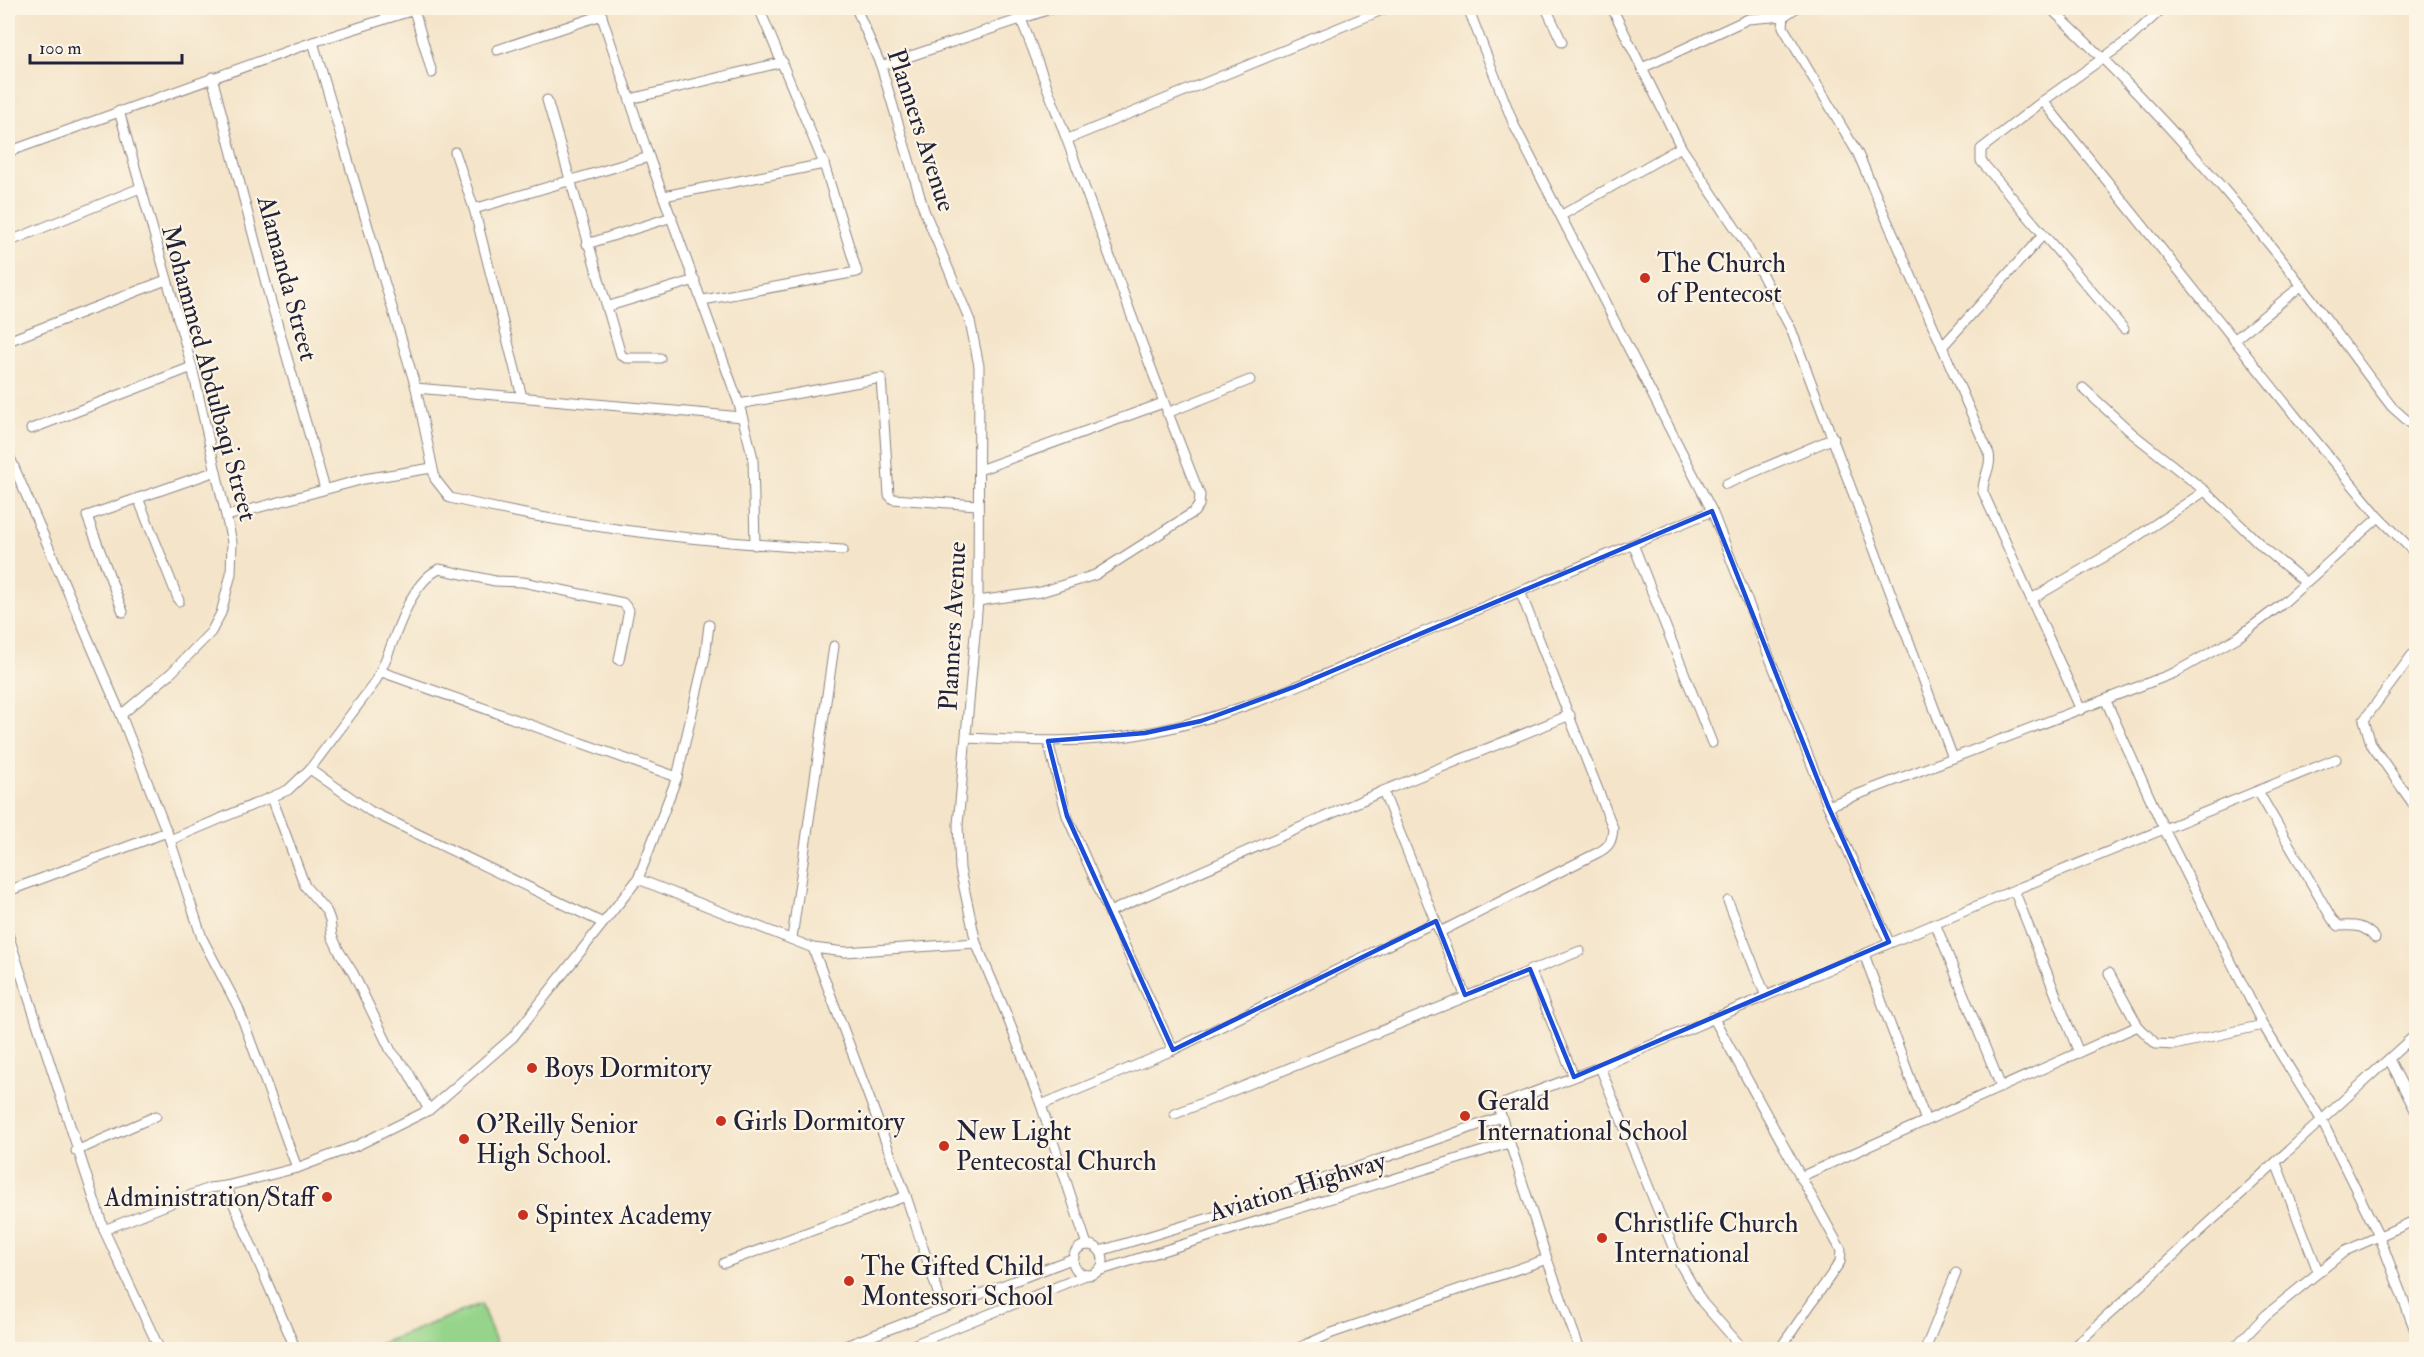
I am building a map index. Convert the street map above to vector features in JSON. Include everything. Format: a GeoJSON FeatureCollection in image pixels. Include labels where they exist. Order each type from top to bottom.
{"type":"FeatureCollection","features":[{"type":"Feature","properties":{"kind":"street"},"geometry":{"type":"LineString","coordinates":[[703,300],[857,272],[824,164],[759,8]]}},
{"type":"Feature","properties":{"kind":"street","name":"Planners Avenue"},"geometry":{"type":"LineString","coordinates":[[856,8],[881,66],[924,210],[975,336],[979,366],[978,601],[958,825],[960,869],[976,943],[1041,1105],[1087,1245]]}},
{"type":"Feature","properties":{"kind":"street"},"geometry":{"type":"LineString","coordinates":[[881,66],[1053,8]]}},
{"type":"Feature","properties":{"kind":"street"},"geometry":{"type":"LineString","coordinates":[[1068,139],[1387,8]]}},
{"type":"Feature","properties":{"kind":"street"},"geometry":{"type":"LineString","coordinates":[[1468,8],[1514,125],[1712,511],[1828,806],[1889,942]]}},
{"type":"Feature","properties":{"kind":"street"},"geometry":{"type":"LineString","coordinates":[[1546,8],[1562,42]]}},
{"type":"Feature","properties":{"kind":"street"},"geometry":{"type":"LineString","coordinates":[[1612,8],[1681,147],[1744,241],[1791,329],[1953,758]]}},
{"type":"Feature","properties":{"kind":"street"},"geometry":{"type":"LineString","coordinates":[[1642,68],[1748,20],[1784,16],[1796,8]]}},
{"type":"Feature","properties":{"kind":"street"},"geometry":{"type":"LineString","coordinates":[[2050,8],[2104,57],[2206,168],[2301,286],[2392,407],[2410,423],[2416,423]]}},
{"type":"Feature","properties":{"kind":"street"},"geometry":{"type":"LineString","coordinates":[[2124,329],[2042,236],[1981,161],[1980,155],[1981,149],[2104,57],[2163,8]]}},
{"type":"Feature","properties":{"kind":"street"},"geometry":{"type":"LineString","coordinates":[[8,152],[313,42],[417,9],[432,73]]}},
{"type":"Feature","properties":{"kind":"street"},"geometry":{"type":"LineString","coordinates":[[497,50],[600,11],[649,157],[739,404],[753,458],[755,545]]}},
{"type":"Feature","properties":{"kind":"street"},"geometry":{"type":"LineString","coordinates":[[1784,16],[1783,27],[1858,154],[1989,454],[1991,463],[1982,482],[1983,492],[2033,598],[2081,710]]}},
{"type":"Feature","properties":{"kind":"street"},"geometry":{"type":"LineString","coordinates":[[978,601],[1041,592],[1095,575],[1194,512],[1199,505],[1200,495],[1163,403],[1068,139],[1021,19]]}},
{"type":"Feature","properties":{"kind":"street"},"geometry":{"type":"LineString","coordinates":[[313,42],[416,388],[432,468],[438,486],[450,498],[509,512],[600,528],[755,545],[843,550]]}},
{"type":"Feature","properties":{"kind":"street"},"geometry":{"type":"LineString","coordinates":[[630,99],[783,62]]}},
{"type":"Feature","properties":{"kind":"street","name":"Alamanda Street"},"geometry":{"type":"LineString","coordinates":[[213,77],[269,295],[325,489]]}},
{"type":"Feature","properties":{"kind":"street"},"geometry":{"type":"LineString","coordinates":[[547,100],[587,244],[623,357],[660,358]]}},
{"type":"Feature","properties":{"kind":"street"},"geometry":{"type":"LineString","coordinates":[[2043,101],[2379,517],[2416,554]]}},
{"type":"Feature","properties":{"kind":"street","name":"Mohammed Abdulbaqi Street"},"geometry":{"type":"LineString","coordinates":[[119,111],[192,368],[232,542],[231,573],[221,613],[211,632],[171,673],[121,715]]}},
{"type":"Feature","properties":{"kind":"street"},"geometry":{"type":"LineString","coordinates":[[1562,215],[1681,147]]}},
{"type":"Feature","properties":{"kind":"street"},"geometry":{"type":"LineString","coordinates":[[455,152],[474,209],[522,397]]}},
{"type":"Feature","properties":{"kind":"street"},"geometry":{"type":"LineString","coordinates":[[474,209],[649,157]]}},
{"type":"Feature","properties":{"kind":"street"},"geometry":{"type":"LineString","coordinates":[[664,196],[824,164]]}},
{"type":"Feature","properties":{"kind":"street"},"geometry":{"type":"LineString","coordinates":[[8,242],[140,188]]}},
{"type":"Feature","properties":{"kind":"street"},"geometry":{"type":"LineString","coordinates":[[587,244],[672,217]]}},
{"type":"Feature","properties":{"kind":"street"},"geometry":{"type":"LineString","coordinates":[[1942,347],[2042,236]]}},
{"type":"Feature","properties":{"kind":"street"},"geometry":{"type":"LineString","coordinates":[[8,340],[166,280]]}},
{"type":"Feature","properties":{"kind":"street"},"geometry":{"type":"LineString","coordinates":[[606,307],[695,280]]}},
{"type":"Feature","properties":{"kind":"street"},"geometry":{"type":"LineString","coordinates":[[2234,340],[2301,286]]}},
{"type":"Feature","properties":{"kind":"street"},"geometry":{"type":"LineString","coordinates":[[31,429],[192,368]]}},
{"type":"Feature","properties":{"kind":"street"},"geometry":{"type":"LineString","coordinates":[[739,404],[881,378],[889,495],[892,499],[977,505]]}},
{"type":"Feature","properties":{"kind":"street"},"geometry":{"type":"LineString","coordinates":[[1167,413],[1250,380]]}},
{"type":"Feature","properties":{"kind":"street"},"geometry":{"type":"LineString","coordinates":[[416,388],[742,417]]}},
{"type":"Feature","properties":{"kind":"street"},"geometry":{"type":"LineString","coordinates":[[2083,388],[2133,434],[2205,491],[2264,548],[2306,583]]}},
{"type":"Feature","properties":{"kind":"street"},"geometry":{"type":"LineString","coordinates":[[979,470],[1163,403]]}},
{"type":"Feature","properties":{"kind":"street"},"geometry":{"type":"LineString","coordinates":[[1726,484],[1834,438]]}},
{"type":"Feature","properties":{"kind":"street"},"geometry":{"type":"LineString","coordinates":[[8,453],[121,715],[168,836],[202,938],[238,1007],[297,1168]]}},
{"type":"Feature","properties":{"kind":"street"},"geometry":{"type":"LineString","coordinates":[[227,516],[325,489],[432,468]]}},
{"type":"Feature","properties":{"kind":"street"},"geometry":{"type":"LineString","coordinates":[[123,612],[86,520],[91,514],[216,471]]}},
{"type":"Feature","properties":{"kind":"street"},"geometry":{"type":"LineString","coordinates":[[2033,598],[2118,549],[2205,491]]}},
{"type":"Feature","properties":{"kind":"street"},"geometry":{"type":"LineString","coordinates":[[138,498],[179,601]]}},
{"type":"Feature","properties":{"kind":"street"},"geometry":{"type":"LineString","coordinates":[[967,738],[1048,741],[1145,733],[1201,721],[1294,687],[1712,511]]}},
{"type":"Feature","properties":{"kind":"street"},"geometry":{"type":"LineString","coordinates":[[1828,806],[2174,673],[2238,637],[2306,583],[2379,517]]}},
{"type":"Feature","properties":{"kind":"street"},"geometry":{"type":"LineString","coordinates":[[1633,544],[1712,743]]}},
{"type":"Feature","properties":{"kind":"street"},"geometry":{"type":"LineString","coordinates":[[8,891],[168,836],[288,790],[310,769],[382,672],[413,595],[421,581],[439,569],[495,581],[523,582],[623,603],[629,610],[619,660]]}},
{"type":"Feature","properties":{"kind":"street"},"geometry":{"type":"LineString","coordinates":[[1440,932],[1598,853],[1607,848],[1612,841],[1612,828],[1570,714],[1520,591]]}},
{"type":"Feature","properties":{"kind":"street"},"geometry":{"type":"LineString","coordinates":[[104,1230],[209,1188],[226,1186],[297,1168],[358,1145],[429,1110],[513,1037],[638,879],[677,777],[702,669],[709,625]]}},
{"type":"Feature","properties":{"kind":"street"},"geometry":{"type":"LineString","coordinates":[[792,938],[834,646]]}},
{"type":"Feature","properties":{"kind":"street"},"geometry":{"type":"LineString","coordinates":[[2412,655],[2364,720],[2367,738],[2416,808]]}},
{"type":"Feature","properties":{"kind":"street"},"geometry":{"type":"LineString","coordinates":[[382,672],[677,777]]}},
{"type":"Feature","properties":{"kind":"street"},"geometry":{"type":"LineString","coordinates":[[2106,701],[2164,829],[2263,1025],[2322,1121],[2380,1238],[2416,1333]]}},
{"type":"Feature","properties":{"kind":"street"},"geometry":{"type":"LineString","coordinates":[[1109,912],[1383,791],[1570,714]]}},
{"type":"Feature","properties":{"kind":"street"},"geometry":{"type":"LineString","coordinates":[[1048,741],[1068,816],[1109,912],[1173,1050]]}},
{"type":"Feature","properties":{"kind":"street"},"geometry":{"type":"LineString","coordinates":[[1580,1350],[1547,1259],[1498,1106],[1600,1067],[1889,942],[2336,759]]}},
{"type":"Feature","properties":{"kind":"street"},"geometry":{"type":"LineString","coordinates":[[310,769],[370,812],[603,923]]}},
{"type":"Feature","properties":{"kind":"street"},"geometry":{"type":"LineString","coordinates":[[1383,791],[1466,995]]}},
{"type":"Feature","properties":{"kind":"street"},"geometry":{"type":"LineString","coordinates":[[2258,791],[2332,919],[2339,926],[2357,925],[2366,928],[2375,938]]}},
{"type":"Feature","properties":{"kind":"street"},"geometry":{"type":"LineString","coordinates":[[272,798],[305,886],[327,912],[332,936],[339,951],[353,973],[391,1051],[407,1070],[429,1110]]}},
{"type":"Feature","properties":{"kind":"street"},"geometry":{"type":"LineString","coordinates":[[638,879],[813,948],[845,952],[976,943]]}},
{"type":"Feature","properties":{"kind":"street"},"geometry":{"type":"LineString","coordinates":[[2014,890],[2079,1053]]}},
{"type":"Feature","properties":{"kind":"street"},"geometry":{"type":"LineString","coordinates":[[1728,901],[1765,994]]}},
{"type":"Feature","properties":{"kind":"street"},"geometry":{"type":"LineString","coordinates":[[1041,1105],[1173,1050],[1435,922]]}},
{"type":"Feature","properties":{"kind":"street"},"geometry":{"type":"LineString","coordinates":[[1935,923],[2001,1087]]}},
{"type":"Feature","properties":{"kind":"street"},"geometry":{"type":"LineString","coordinates":[[8,934],[40,1028],[76,1151],[104,1230],[160,1350]]}},
{"type":"Feature","properties":{"kind":"street"},"geometry":{"type":"LineString","coordinates":[[813,948],[906,1196],[943,1308]]}},
{"type":"Feature","properties":{"kind":"street"},"geometry":{"type":"LineString","coordinates":[[1175,1114],[1530,969],[1580,951]]}},
{"type":"Feature","properties":{"kind":"street"},"geometry":{"type":"LineString","coordinates":[[1864,954],[1926,1121]]}},
{"type":"Feature","properties":{"kind":"street"},"geometry":{"type":"LineString","coordinates":[[1530,969],[1574,1077]]}},
{"type":"Feature","properties":{"kind":"street"},"geometry":{"type":"LineString","coordinates":[[2109,974],[2138,1026],[2157,1044],[2174,1045],[2263,1025]]}},
{"type":"Feature","properties":{"kind":"street"},"geometry":{"type":"LineString","coordinates":[[1713,1017],[1800,1177],[1839,1243],[1842,1257],[1779,1350]]}},
{"type":"Feature","properties":{"kind":"street"},"geometry":{"type":"LineString","coordinates":[[1800,1177],[2138,1026]]}},
{"type":"Feature","properties":{"kind":"street"},"geometry":{"type":"LineString","coordinates":[[2070,1350],[2416,1034]]}},
{"type":"Feature","properties":{"kind":"street"},"geometry":{"type":"LineString","coordinates":[[2389,1059],[2416,1112]]}},
{"type":"Feature","properties":{"kind":"street"},"geometry":{"type":"LineString","coordinates":[[1600,1067],[1679,1262],[1702,1302],[1743,1350]]}},
{"type":"Feature","properties":{"kind":"street"},"geometry":{"type":"LineString","coordinates":[[76,1151],[156,1116]]}},
{"type":"Feature","properties":{"kind":"street","name":"Aviation Highway"},"geometry":{"type":"LineString","coordinates":[[1100,1251],[1247,1206],[1433,1138],[1501,1117]]}},
{"type":"Feature","properties":{"kind":"street","name":"Aviation Highway"},"geometry":{"type":"LineString","coordinates":[[1098,1271],[1509,1143]]}},
{"type":"Feature","properties":{"kind":"street"},"geometry":{"type":"LineString","coordinates":[[2276,1163],[2318,1271]]}},
{"type":"Feature","properties":{"kind":"street"},"geometry":{"type":"LineString","coordinates":[[226,1186],[296,1350]]}},
{"type":"Feature","properties":{"kind":"street"},"geometry":{"type":"LineString","coordinates":[[724,1263],[906,1196]]}},
{"type":"Feature","properties":{"kind":"street"},"geometry":{"type":"LineString","coordinates":[[2232,1350],[2266,1315],[2345,1251],[2380,1238],[2416,1220]]}},
{"type":"Feature","properties":{"kind":"street"},"geometry":{"type":"LineString","coordinates":[[835,1350],[1074,1258],[1078,1250],[1087,1245],[1100,1251],[1103,1263],[1098,1271],[900,1350]]}},
{"type":"Feature","properties":{"kind":"street"},"geometry":{"type":"LineString","coordinates":[[1074,1258],[1078,1271],[1086,1275]]}},
{"type":"Feature","properties":{"kind":"street"},"geometry":{"type":"LineString","coordinates":[[1294,1350],[1332,1333],[1547,1259]]}},
{"type":"Feature","properties":{"kind":"street"},"geometry":{"type":"LineString","coordinates":[[1925,1350],[1956,1273]]}},
{"type":"Feature","properties":{"kind":"highlighted area"},"geometry":{"type":"Polygon","coordinates":[[[1712,511],[1828,806],[1889,942],[1574,1077],[1530,969],[1465,995],[1436,921],[1173,1050],[1067,816],[1048,741],[1145,733],[1201,721],[1294,687],[1712,511]]]}},
{"type":"Feature","properties":{"kind":"green space"},"geometry":{"type":"Polygon","coordinates":[[[481,1304],[499,1349],[367,1349],[481,1304]]]}},
{"type":"Feature","properties":{"kind":"place","name":"The Church of Pentecost"},"geometry":{"type":"Point","coordinates":[1645,278]}},
{"type":"Feature","properties":{"kind":"place","name":"Boys Dormitory"},"geometry":{"type":"Point","coordinates":[532,1068]}},
{"type":"Feature","properties":{"kind":"place","name":"Gerald International School"},"geometry":{"type":"Point","coordinates":[1465,1116]}},
{"type":"Feature","properties":{"kind":"place","name":"Girls Dormitory"},"geometry":{"type":"Point","coordinates":[721,1121]}},
{"type":"Feature","properties":{"kind":"place","name":"O'Reilly Senior High School."},"geometry":{"type":"Point","coordinates":[464,1139]}},
{"type":"Feature","properties":{"kind":"place","name":"New Light Pentecostal Church"},"geometry":{"type":"Point","coordinates":[944,1146]}},
{"type":"Feature","properties":{"kind":"place","name":"Administration/Staff"},"geometry":{"type":"Point","coordinates":[327,1197]}},
{"type":"Feature","properties":{"kind":"place","name":"Spintex Academy"},"geometry":{"type":"Point","coordinates":[523,1215]}},
{"type":"Feature","properties":{"kind":"place","name":"Christlife Church International"},"geometry":{"type":"Point","coordinates":[1602,1238]}},
{"type":"Feature","properties":{"kind":"place","name":"The Gifted Child Montessori School"},"geometry":{"type":"Point","coordinates":[849,1281]}}]}
